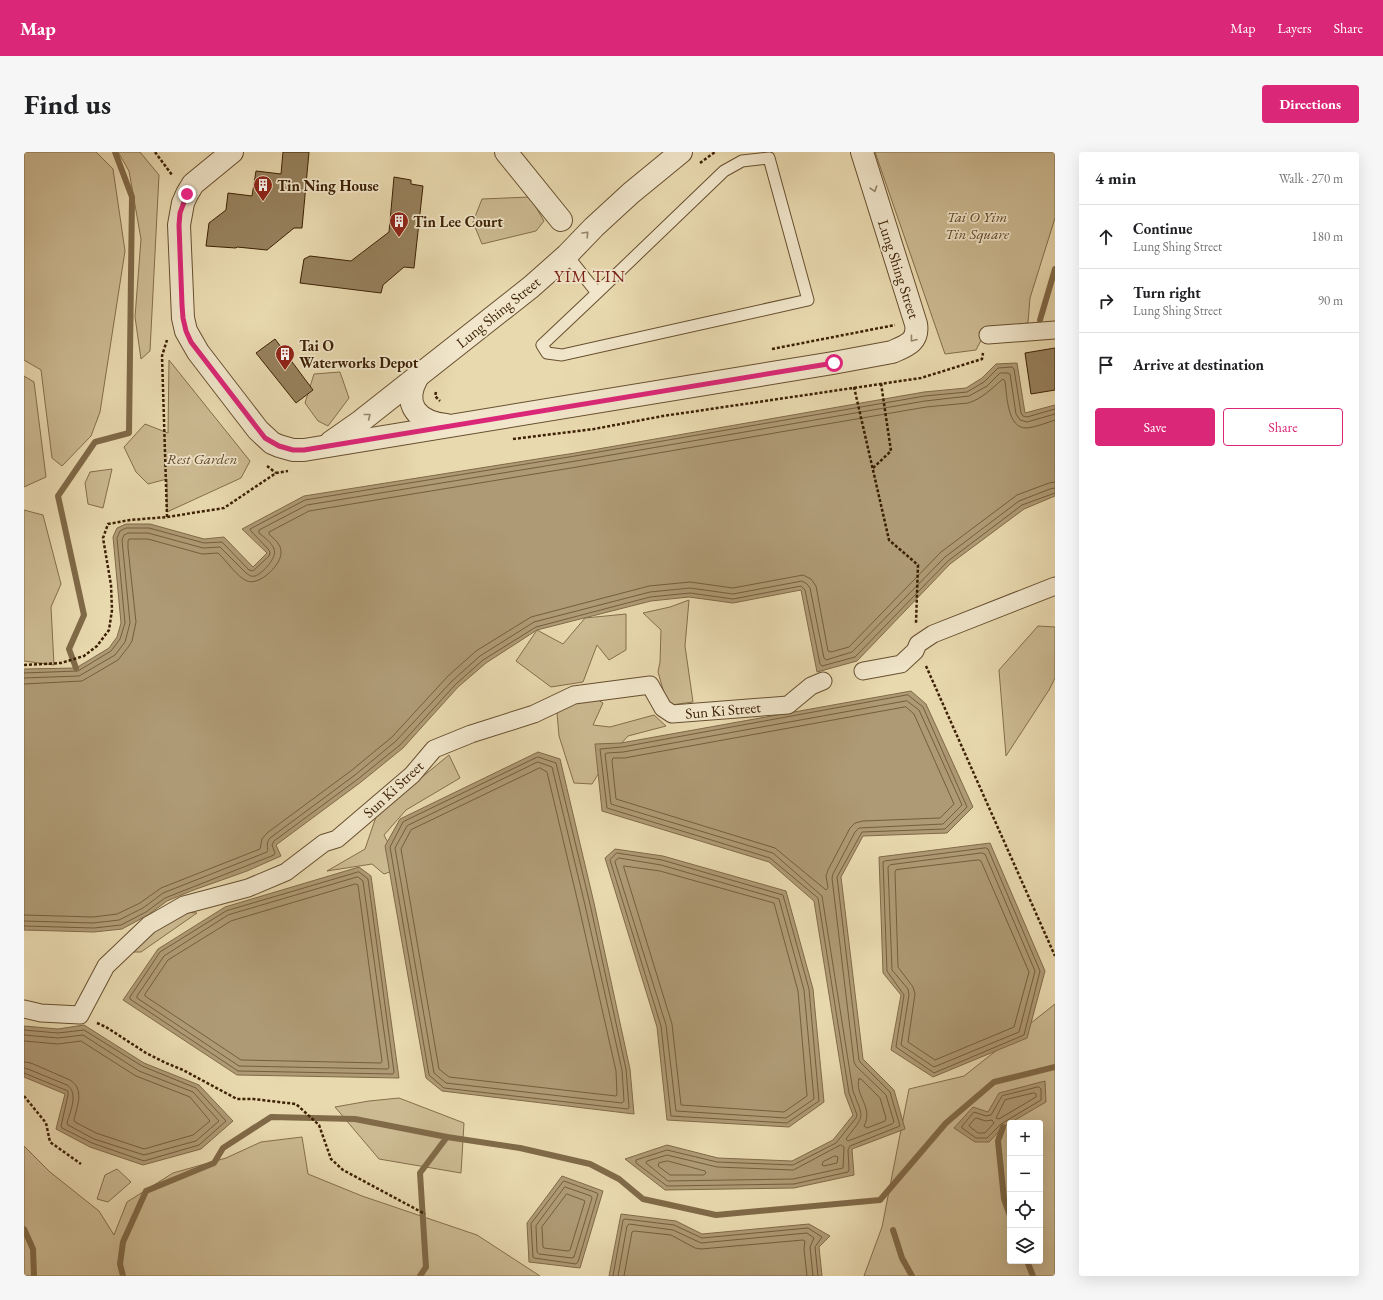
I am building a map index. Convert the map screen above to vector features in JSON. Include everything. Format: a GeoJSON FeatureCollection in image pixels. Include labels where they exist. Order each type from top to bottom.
{"type":"FeatureCollection","features":[{"type":"Feature","properties":{"kind":"street","name":"Lung Shing Street"},"geometry":{"type":"LineString","coordinates":[[232,152],[194,184],[183,203],[179,225],[183,318],[186,331],[198,352],[265,438],[279,446],[293,450],[304,450],[834,363],[892,352],[908,344],[916,335],[916,324],[862,152]]}},
{"type":"Feature","properties":{"kind":"street"},"geometry":{"type":"LineString","coordinates":[[506,152],[561,220]]}},
{"type":"Feature","properties":{"kind":"street","name":"Lung Shing Street"},"geometry":{"type":"LineString","coordinates":[[325,446],[361,421],[417,378],[531,287],[567,255],[630,192],[681,152]]}},
{"type":"Feature","properties":{"kind":"street"},"geometry":{"type":"LineString","coordinates":[[988,335],[1055,330]]}},
{"type":"Feature","properties":{"kind":"street"},"geometry":{"type":"LineString","coordinates":[[417,378],[413,385],[410,400],[413,408],[424,419],[431,422],[454,425]]}},
{"type":"Feature","properties":{"kind":"street"},"geometry":{"type":"LineString","coordinates":[[863,671],[901,664],[915,651],[918,644],[933,634],[1055,586]]}},
{"type":"Feature","properties":{"kind":"street","name":"Sun Ki Street"},"geometry":{"type":"LineString","coordinates":[[80,1015],[106,966],[150,925],[184,905],[248,888],[286,872],[324,843],[337,839],[412,775],[434,749],[471,734],[534,714],[574,695],[650,685],[664,708],[672,714],[788,705],[811,686],[822,681]]}},
{"type":"Feature","properties":{"kind":"street"},"geometry":{"type":"LineString","coordinates":[[24,1009],[41,1013],[80,1015]]}},
{"type":"Feature","properties":{"kind":"lane"},"geometry":{"type":"LineString","coordinates":[[769,158],[808,300],[562,355],[547,353],[542,345],[597,293],[724,170],[742,161],[769,158]]}},
{"type":"Feature","properties":{"kind":"lane"},"geometry":{"type":"LineString","coordinates":[[567,255],[597,293]]}},
{"type":"Feature","properties":{"kind":"path"},"geometry":{"type":"LineString","coordinates":[[509,440],[594,429],[663,416],[921,378],[982,358],[988,335]]}},
{"type":"Feature","properties":{"kind":"path"},"geometry":{"type":"LineString","coordinates":[[167,517],[162,356],[168,337]]}},
{"type":"Feature","properties":{"kind":"path"},"geometry":{"type":"LineString","coordinates":[[872,468],[891,451],[882,383]]}},
{"type":"Feature","properties":{"kind":"path"},"geometry":{"type":"LineString","coordinates":[[854,387],[889,540],[918,565],[915,651],[924,662],[1055,956]]}},
{"type":"Feature","properties":{"kind":"path"},"geometry":{"type":"LineString","coordinates":[[264,463],[276,473]]}},
{"type":"Feature","properties":{"kind":"path"},"geometry":{"type":"LineString","coordinates":[[24,665],[61,663],[84,656],[97,646],[109,630],[112,610],[111,585],[103,538],[108,524],[224,508],[276,473],[292,471]]}},
{"type":"Feature","properties":{"kind":"path"},"geometry":{"type":"LineString","coordinates":[[80,1015],[106,1027],[146,1053],[184,1070],[237,1099],[253,1099],[296,1104],[319,1124],[330,1159],[344,1170],[425,1214]]}},
{"type":"Feature","properties":{"kind":"path"},"geometry":{"type":"LineString","coordinates":[[24,1096],[46,1123],[50,1142],[81,1164]]}},
{"type":"Feature","properties":{"kind":"green space"},"geometry":{"type":"Polygon","coordinates":[[[24,152],[96,152],[113,169],[125,251],[100,412],[91,436],[62,466],[52,458],[41,370],[24,360],[24,152]]]}},
{"type":"Feature","properties":{"kind":"green space"},"geometry":{"type":"Polygon","coordinates":[[[118,152],[140,152],[159,175],[150,351],[141,359],[135,317],[141,239],[129,171],[118,152]]]}},
{"type":"Feature","properties":{"kind":"green space","name":"Tai O Yim Tin Square"},"geometry":{"type":"Polygon","coordinates":[[[875,152],[1055,152],[1055,218],[1030,298],[1028,323],[987,329],[976,350],[945,354],[875,152]]]}},
{"type":"Feature","properties":{"kind":"green space"},"geometry":{"type":"Polygon","coordinates":[[[530,197],[544,221],[536,231],[482,244],[473,222],[482,199],[530,197]]]}},
{"type":"Feature","properties":{"kind":"green space","name":"Rest Garden"},"geometry":{"type":"Polygon","coordinates":[[[169,360],[250,461],[241,478],[167,512],[167,479],[148,484],[136,472],[124,447],[145,424],[168,433],[169,360]]]}},
{"type":"Feature","properties":{"kind":"green space"},"geometry":{"type":"Polygon","coordinates":[[[340,372],[349,398],[328,426],[318,421],[305,403],[314,374],[340,372]]]}},
{"type":"Feature","properties":{"kind":"green space"},"geometry":{"type":"Polygon","coordinates":[[[24,376],[34,382],[46,477],[24,487],[24,376]]]}},
{"type":"Feature","properties":{"kind":"green space"},"geometry":{"type":"Polygon","coordinates":[[[112,469],[103,508],[88,504],[85,483],[90,472],[112,469]]]}},
{"type":"Feature","properties":{"kind":"green space"},"geometry":{"type":"Polygon","coordinates":[[[24,510],[43,515],[61,584],[51,607],[54,665],[24,661],[24,510]]]}},
{"type":"Feature","properties":{"kind":"green space"},"geometry":{"type":"Polygon","coordinates":[[[689,600],[685,646],[693,702],[671,705],[664,693],[658,672],[660,662],[661,630],[643,613],[670,607],[689,600]]]}},
{"type":"Feature","properties":{"kind":"green space"},"geometry":{"type":"Polygon","coordinates":[[[626,614],[626,650],[609,660],[597,645],[583,682],[551,687],[516,661],[537,630],[563,644],[585,618],[626,614]]]}},
{"type":"Feature","properties":{"kind":"green space"},"geometry":{"type":"Polygon","coordinates":[[[1038,626],[1055,627],[1055,678],[1049,690],[1006,756],[999,670],[1038,626]]]}},
{"type":"Feature","properties":{"kind":"green space"},"geometry":{"type":"Polygon","coordinates":[[[579,688],[603,703],[593,725],[610,727],[654,715],[666,726],[628,736],[610,756],[592,784],[574,783],[559,736],[557,713],[579,688]]]}},
{"type":"Feature","properties":{"kind":"green space"},"geometry":{"type":"Polygon","coordinates":[[[449,755],[460,778],[406,810],[384,835],[401,868],[384,874],[372,864],[327,871],[365,849],[377,814],[449,755]]]}},
{"type":"Feature","properties":{"kind":"green space"},"geometry":{"type":"Polygon","coordinates":[[[185,912],[197,913],[141,952],[129,952],[151,934],[185,912]]]}},
{"type":"Feature","properties":{"kind":"green space"},"geometry":{"type":"Polygon","coordinates":[[[1055,1004],[1055,1276],[864,1276],[882,1227],[909,1089],[964,1076],[1055,1004]]]}},
{"type":"Feature","properties":{"kind":"green space"},"geometry":{"type":"Polygon","coordinates":[[[399,1098],[464,1123],[461,1173],[379,1159],[335,1107],[369,1101],[399,1098]]]}},
{"type":"Feature","properties":{"kind":"green space"},"geometry":{"type":"Polygon","coordinates":[[[302,1137],[308,1174],[362,1196],[477,1235],[540,1276],[24,1276],[24,1146],[50,1172],[99,1211],[114,1235],[127,1202],[173,1173],[226,1158],[261,1142],[302,1137]]]}},
{"type":"Feature","properties":{"kind":"green space"},"geometry":{"type":"Polygon","coordinates":[[[117,1169],[131,1182],[108,1202],[97,1199],[105,1175],[117,1169]]]}},
{"type":"Feature","properties":{"kind":"water"},"geometry":{"type":"Polygon","coordinates":[[[1017,363],[1025,413],[1055,405],[1055,496],[1024,509],[950,564],[857,661],[817,672],[801,590],[733,603],[689,597],[651,601],[537,630],[486,663],[458,687],[403,748],[361,782],[276,845],[281,856],[247,871],[167,901],[148,915],[122,929],[94,932],[24,930],[24,669],[76,668],[109,648],[117,637],[121,623],[113,537],[117,528],[126,524],[150,524],[204,539],[224,537],[253,567],[267,553],[242,529],[304,496],[575,453],[924,392],[966,388],[982,378],[996,364],[1017,363]]]}},
{"type":"Feature","properties":{"kind":"water"},"geometry":{"type":"Polygon","coordinates":[[[911,691],[926,704],[973,807],[947,833],[863,836],[841,877],[863,1059],[894,1090],[905,1129],[852,1149],[854,1175],[794,1188],[665,1190],[625,1159],[667,1145],[718,1158],[792,1161],[833,1140],[853,1115],[845,1094],[814,901],[769,862],[602,811],[595,744],[621,743],[911,691]]]}},
{"type":"Feature","properties":{"kind":"water"},"geometry":{"type":"Polygon","coordinates":[[[538,752],[560,759],[594,903],[630,1069],[634,1114],[442,1091],[426,1078],[385,846],[400,819],[538,752]]]}},
{"type":"Feature","properties":{"kind":"water"},"geometry":{"type":"Polygon","coordinates":[[[990,843],[1045,971],[1027,1038],[933,1077],[891,1050],[901,995],[883,973],[879,857],[990,843]]]}},
{"type":"Feature","properties":{"kind":"water"},"geometry":{"type":"Polygon","coordinates":[[[615,849],[663,856],[786,891],[813,989],[824,1102],[789,1127],[667,1120],[657,1027],[605,858],[615,849]]]}},
{"type":"Feature","properties":{"kind":"water"},"geometry":{"type":"Polygon","coordinates":[[[359,867],[371,876],[399,1078],[237,1075],[123,1000],[158,949],[225,907],[359,867]]]}},
{"type":"Feature","properties":{"kind":"water"},"geometry":{"type":"Polygon","coordinates":[[[84,1025],[144,1063],[199,1085],[233,1121],[201,1149],[143,1165],[90,1147],[56,1129],[65,1094],[24,1077],[24,1026],[58,1029],[84,1025]]]}},
{"type":"Feature","properties":{"kind":"water"},"geometry":{"type":"Polygon","coordinates":[[[1045,1081],[1046,1102],[1015,1120],[1007,1120],[1007,1125],[989,1142],[975,1142],[954,1128],[973,1107],[988,1112],[999,1093],[1045,1081]]]}},
{"type":"Feature","properties":{"kind":"water"},"geometry":{"type":"Polygon","coordinates":[[[562,1176],[603,1191],[580,1268],[529,1262],[527,1223],[562,1176]]]}},
{"type":"Feature","properties":{"kind":"water"},"geometry":{"type":"Polygon","coordinates":[[[621,1214],[676,1221],[702,1234],[809,1224],[830,1236],[819,1247],[822,1276],[609,1276],[621,1214]]]}},
{"type":"Feature","properties":{"kind":"building","name":"Tin Ning House"},"geometry":{"type":"Polygon","coordinates":[[[283,152],[309,152],[302,228],[294,228],[267,250],[206,246],[209,223],[226,210],[228,193],[252,196],[256,171],[281,174],[283,152]]]}},
{"type":"Feature","properties":{"kind":"building","name":"Tin Lee Court"},"geometry":{"type":"Polygon","coordinates":[[[394,177],[411,180],[411,184],[423,186],[414,268],[404,267],[383,285],[381,293],[300,283],[304,259],[310,256],[351,261],[389,232],[394,177]]]}},
{"type":"Feature","properties":{"kind":"building","name":"Tai O Waterworks Depot"},"geometry":{"type":"Polygon","coordinates":[[[275,339],[313,390],[296,403],[256,353],[275,339]]]}},
{"type":"Feature","properties":{"kind":"building"},"geometry":{"type":"Polygon","coordinates":[[[1055,348],[1055,390],[1031,394],[1025,353],[1055,348]]]}},
{"type":"Feature","properties":{"kind":"waterway"},"geometry":{"type":"LineString","coordinates":[[76,668],[69,649],[84,615],[58,496],[95,442],[129,433],[132,197],[115,152]]}},
{"type":"Feature","properties":{"kind":"waterway"},"geometry":{"type":"LineString","coordinates":[[1040,320],[1055,269]]}},
{"type":"Feature","properties":{"kind":"waterway"},"geometry":{"type":"LineString","coordinates":[[123,1276],[120,1264],[123,1242],[146,1191],[214,1163],[223,1148],[271,1117],[355,1119],[447,1137],[520,1148],[590,1164],[619,1179],[643,1199],[716,1215],[880,1200],[946,1123],[994,1082],[1055,1067]]}},
{"type":"Feature","properties":{"kind":"waterway"},"geometry":{"type":"LineString","coordinates":[[1003,1127],[998,1141],[1004,1199],[1007,1208]]}},
{"type":"Feature","properties":{"kind":"waterway"},"geometry":{"type":"LineString","coordinates":[[420,1276],[426,1267],[420,1173],[447,1137]]}},
{"type":"Feature","properties":{"kind":"waterway"},"geometry":{"type":"LineString","coordinates":[[24,1229],[33,1249],[34,1276]]}},
{"type":"Feature","properties":{"kind":"waterway"},"geometry":{"type":"LineString","coordinates":[[893,1230],[902,1258],[912,1276]]}},
{"type":"Feature","properties":{"kind":"waterway"},"geometry":{"type":"LineString","coordinates":[[1028,1264],[1033,1276]]}},
{"type":"Feature","properties":{"kind":"place","name":"Tin Ning House"},"geometry":{"type":"Point","coordinates":[263,202]}},
{"type":"Feature","properties":{"kind":"place","name":"Tin Lee Court"},"geometry":{"type":"Point","coordinates":[399,238]}},
{"type":"Feature","properties":{"kind":"place","name":"Tai O Waterworks Depot"},"geometry":{"type":"Point","coordinates":[285,371]}},
{"type":"Feature","properties":{"kind":"district","name":"YIM TIN"},"geometry":{"type":"Point","coordinates":[590,276]}},
{"type":"Feature","properties":{"kind":"route"},"geometry":{"type":"LineString","coordinates":[[187,194],[180,213],[179,225],[182,305],[186,331],[198,352],[265,438],[279,446],[293,450],[304,450],[834,363]]}}]}
